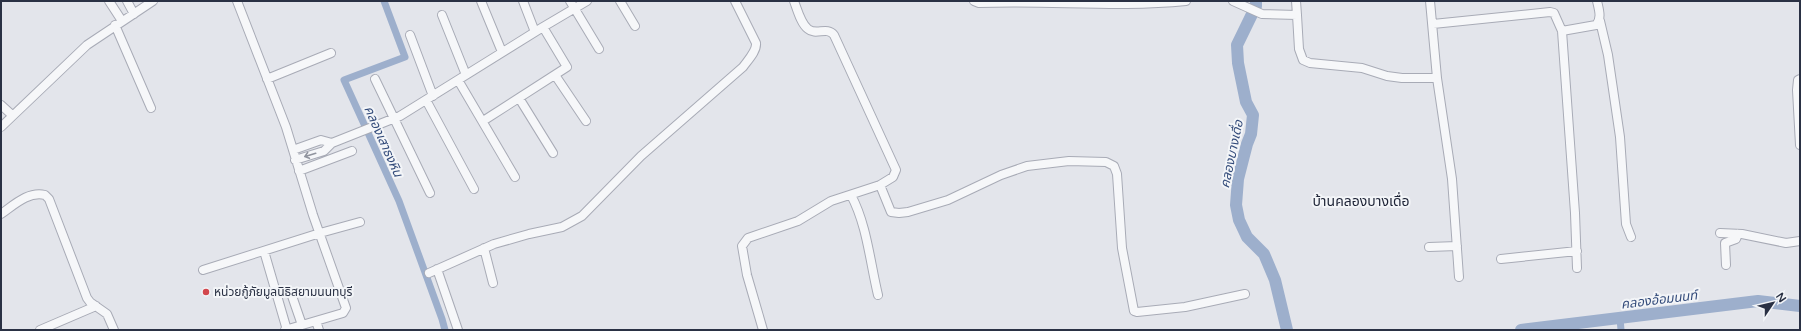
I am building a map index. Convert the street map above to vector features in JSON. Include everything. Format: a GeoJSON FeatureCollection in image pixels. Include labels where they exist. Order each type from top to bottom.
{"type":"FeatureCollection","features":[{"type":"Feature","properties":{"kind":"street"},"geometry":{"type":"LineString","coordinates":[[109,1],[119,23],[151,108]]}},
{"type":"Feature","properties":{"kind":"street"},"geometry":{"type":"LineString","coordinates":[[127,1],[134,14]]}},
{"type":"Feature","properties":{"kind":"street"},"geometry":{"type":"LineString","coordinates":[[1,127],[87,45],[153,1]]}},
{"type":"Feature","properties":{"kind":"street"},"geometry":{"type":"LineString","coordinates":[[237,1],[286,127],[295,160],[346,310],[343,313],[286,330],[264,251]]}},
{"type":"Feature","properties":{"kind":"street"},"geometry":{"type":"LineString","coordinates":[[481,1],[502,52]]}},
{"type":"Feature","properties":{"kind":"street"},"geometry":{"type":"LineString","coordinates":[[523,1],[535,32]]}},
{"type":"Feature","properties":{"kind":"street"},"geometry":{"type":"LineString","coordinates":[[570,1],[573,9],[599,49]]}},
{"type":"Feature","properties":{"kind":"street"},"geometry":{"type":"LineString","coordinates":[[295,160],[324,151],[332,143],[393,120],[502,52],[588,1]]}},
{"type":"Feature","properties":{"kind":"street"},"geometry":{"type":"LineString","coordinates":[[620,1],[635,26]]}},
{"type":"Feature","properties":{"kind":"street"},"geometry":{"type":"LineString","coordinates":[[429,273],[484,248],[529,234],[562,227],[582,216],[641,156],[743,67],[756,47],[735,1]]}},
{"type":"Feature","properties":{"kind":"street"},"geometry":{"type":"LineString","coordinates":[[763,330],[747,275],[742,246],[744,242],[748,238],[798,221],[831,201],[863,189],[880,185],[893,177],[896,170],[891,156],[834,35],[828,31],[812,32],[807,29],[794,1]]}},
{"type":"Feature","properties":{"kind":"street"},"geometry":{"type":"LineString","coordinates":[[974,1],[979,3],[1053,2],[1097,5],[1186,1]]}},
{"type":"Feature","properties":{"kind":"street"},"geometry":{"type":"LineString","coordinates":[[1233,1],[1262,14],[1297,15]]}},
{"type":"Feature","properties":{"kind":"street"},"geometry":{"type":"LineString","coordinates":[[1296,1],[1299,49],[1303,60],[1310,63],[1362,68],[1387,76],[1402,78],[1437,78]]}},
{"type":"Feature","properties":{"kind":"street"},"geometry":{"type":"LineString","coordinates":[[1430,1],[1437,78],[1452,180],[1460,277]]}},
{"type":"Feature","properties":{"kind":"street"},"geometry":{"type":"LineString","coordinates":[[1597,1],[1608,55],[1620,137],[1626,224],[1631,237]]}},
{"type":"Feature","properties":{"kind":"street"},"geometry":{"type":"LineString","coordinates":[[1433,24],[1550,12],[1554,13],[1562,31],[1577,268]]}},
{"type":"Feature","properties":{"kind":"street"},"geometry":{"type":"LineString","coordinates":[[442,15],[466,75]]}},
{"type":"Feature","properties":{"kind":"street"},"geometry":{"type":"LineString","coordinates":[[1562,31],[1593,26],[1600,21]]}},
{"type":"Feature","properties":{"kind":"street"},"geometry":{"type":"LineString","coordinates":[[483,121],[567,67],[543,27]]}},
{"type":"Feature","properties":{"kind":"street"},"geometry":{"type":"LineString","coordinates":[[410,35],[429,98],[474,189]]}},
{"type":"Feature","properties":{"kind":"street"},"geometry":{"type":"LineString","coordinates":[[267,79],[330,53]]}},
{"type":"Feature","properties":{"kind":"street"},"geometry":{"type":"LineString","coordinates":[[555,75],[586,121]]}},
{"type":"Feature","properties":{"kind":"street"},"geometry":{"type":"LineString","coordinates":[[375,79],[393,120],[430,193]]}},
{"type":"Feature","properties":{"kind":"street"},"geometry":{"type":"LineString","coordinates":[[1800,79],[1798,80],[1797,90],[1800,145]]}},
{"type":"Feature","properties":{"kind":"street"},"geometry":{"type":"LineString","coordinates":[[458,80],[515,177]]}},
{"type":"Feature","properties":{"kind":"street"},"geometry":{"type":"LineString","coordinates":[[519,98],[553,153]]}},
{"type":"Feature","properties":{"kind":"street"},"geometry":{"type":"LineString","coordinates":[[1,105],[12,115]]}},
{"type":"Feature","properties":{"kind":"street"},"geometry":{"type":"LineString","coordinates":[[292,150],[321,140],[332,143]]}},
{"type":"Feature","properties":{"kind":"street"},"geometry":{"type":"LineString","coordinates":[[299,171],[352,151]]}},
{"type":"Feature","properties":{"kind":"street"},"geometry":{"type":"LineString","coordinates":[[880,185],[891,212],[899,213],[918,210],[948,200],[1001,175],[1027,166],[1083,161],[1106,162],[1114,166],[1117,174],[1122,248],[1134,311],[1138,312],[1184,307],[1245,294]]}},
{"type":"Feature","properties":{"kind":"street"},"geometry":{"type":"LineString","coordinates":[[1,214],[24,198],[38,193],[45,194],[49,198],[86,298],[107,314],[114,330]]}},
{"type":"Feature","properties":{"kind":"street"},"geometry":{"type":"LineString","coordinates":[[851,194],[856,204],[865,235],[878,295]]}},
{"type":"Feature","properties":{"kind":"street"},"geometry":{"type":"LineString","coordinates":[[203,270],[360,222]]}},
{"type":"Feature","properties":{"kind":"street"},"geometry":{"type":"LineString","coordinates":[[1720,233],[1738,234],[1786,243],[1800,241]]}},
{"type":"Feature","properties":{"kind":"street"},"geometry":{"type":"LineString","coordinates":[[1726,265],[1725,243],[1736,239],[1738,234]]}},
{"type":"Feature","properties":{"kind":"street"},"geometry":{"type":"LineString","coordinates":[[1429,247],[1457,246]]}},
{"type":"Feature","properties":{"kind":"street"},"geometry":{"type":"LineString","coordinates":[[484,248],[492,283]]}},
{"type":"Feature","properties":{"kind":"street"},"geometry":{"type":"LineString","coordinates":[[1501,259],[1577,251]]}},
{"type":"Feature","properties":{"kind":"street"},"geometry":{"type":"LineString","coordinates":[[436,269],[458,330]]}},
{"type":"Feature","properties":{"kind":"street"},"geometry":{"type":"LineString","coordinates":[[292,296],[302,325]]}},
{"type":"Feature","properties":{"kind":"street"},"geometry":{"type":"LineString","coordinates":[[40,330],[96,306]]}},
{"type":"Feature","properties":{"kind":"street"},"geometry":{"type":"LineString","coordinates":[[316,321],[319,330]]}},
{"type":"Feature","properties":{"kind":"waterway","name":"คลองเสาธงหิน"},"geometry":{"type":"LineString","coordinates":[[384,1],[405,57],[344,80],[399,201],[445,330]]}},
{"type":"Feature","properties":{"kind":"waterway","name":"คลองบางเดื่อ"},"geometry":{"type":"LineString","coordinates":[[1256,1],[1256,6],[1237,45],[1238,63],[1246,102],[1253,115],[1251,134],[1238,179],[1236,205],[1239,220],[1247,237],[1264,254],[1275,280],[1287,330]]}},
{"type":"Feature","properties":{"kind":"waterway","name":"คลองอ้อมนนท์"},"geometry":{"type":"LineString","coordinates":[[1521,330],[1758,301],[1800,306]]}},
{"type":"Feature","properties":{"kind":"waterway"},"geometry":{"type":"LineString","coordinates":[[1620,318],[1621,330]]}},
{"type":"Feature","properties":{"kind":"place","name":"หน่วยกู้ภัยมูลนิธิสยามนนทบุรี"},"geometry":{"type":"Point","coordinates":[206,292]}},
{"type":"Feature","properties":{"kind":"district","name":"บ้านคลองบางเดื่อ"},"geometry":{"type":"Point","coordinates":[1361,201]}}]}
